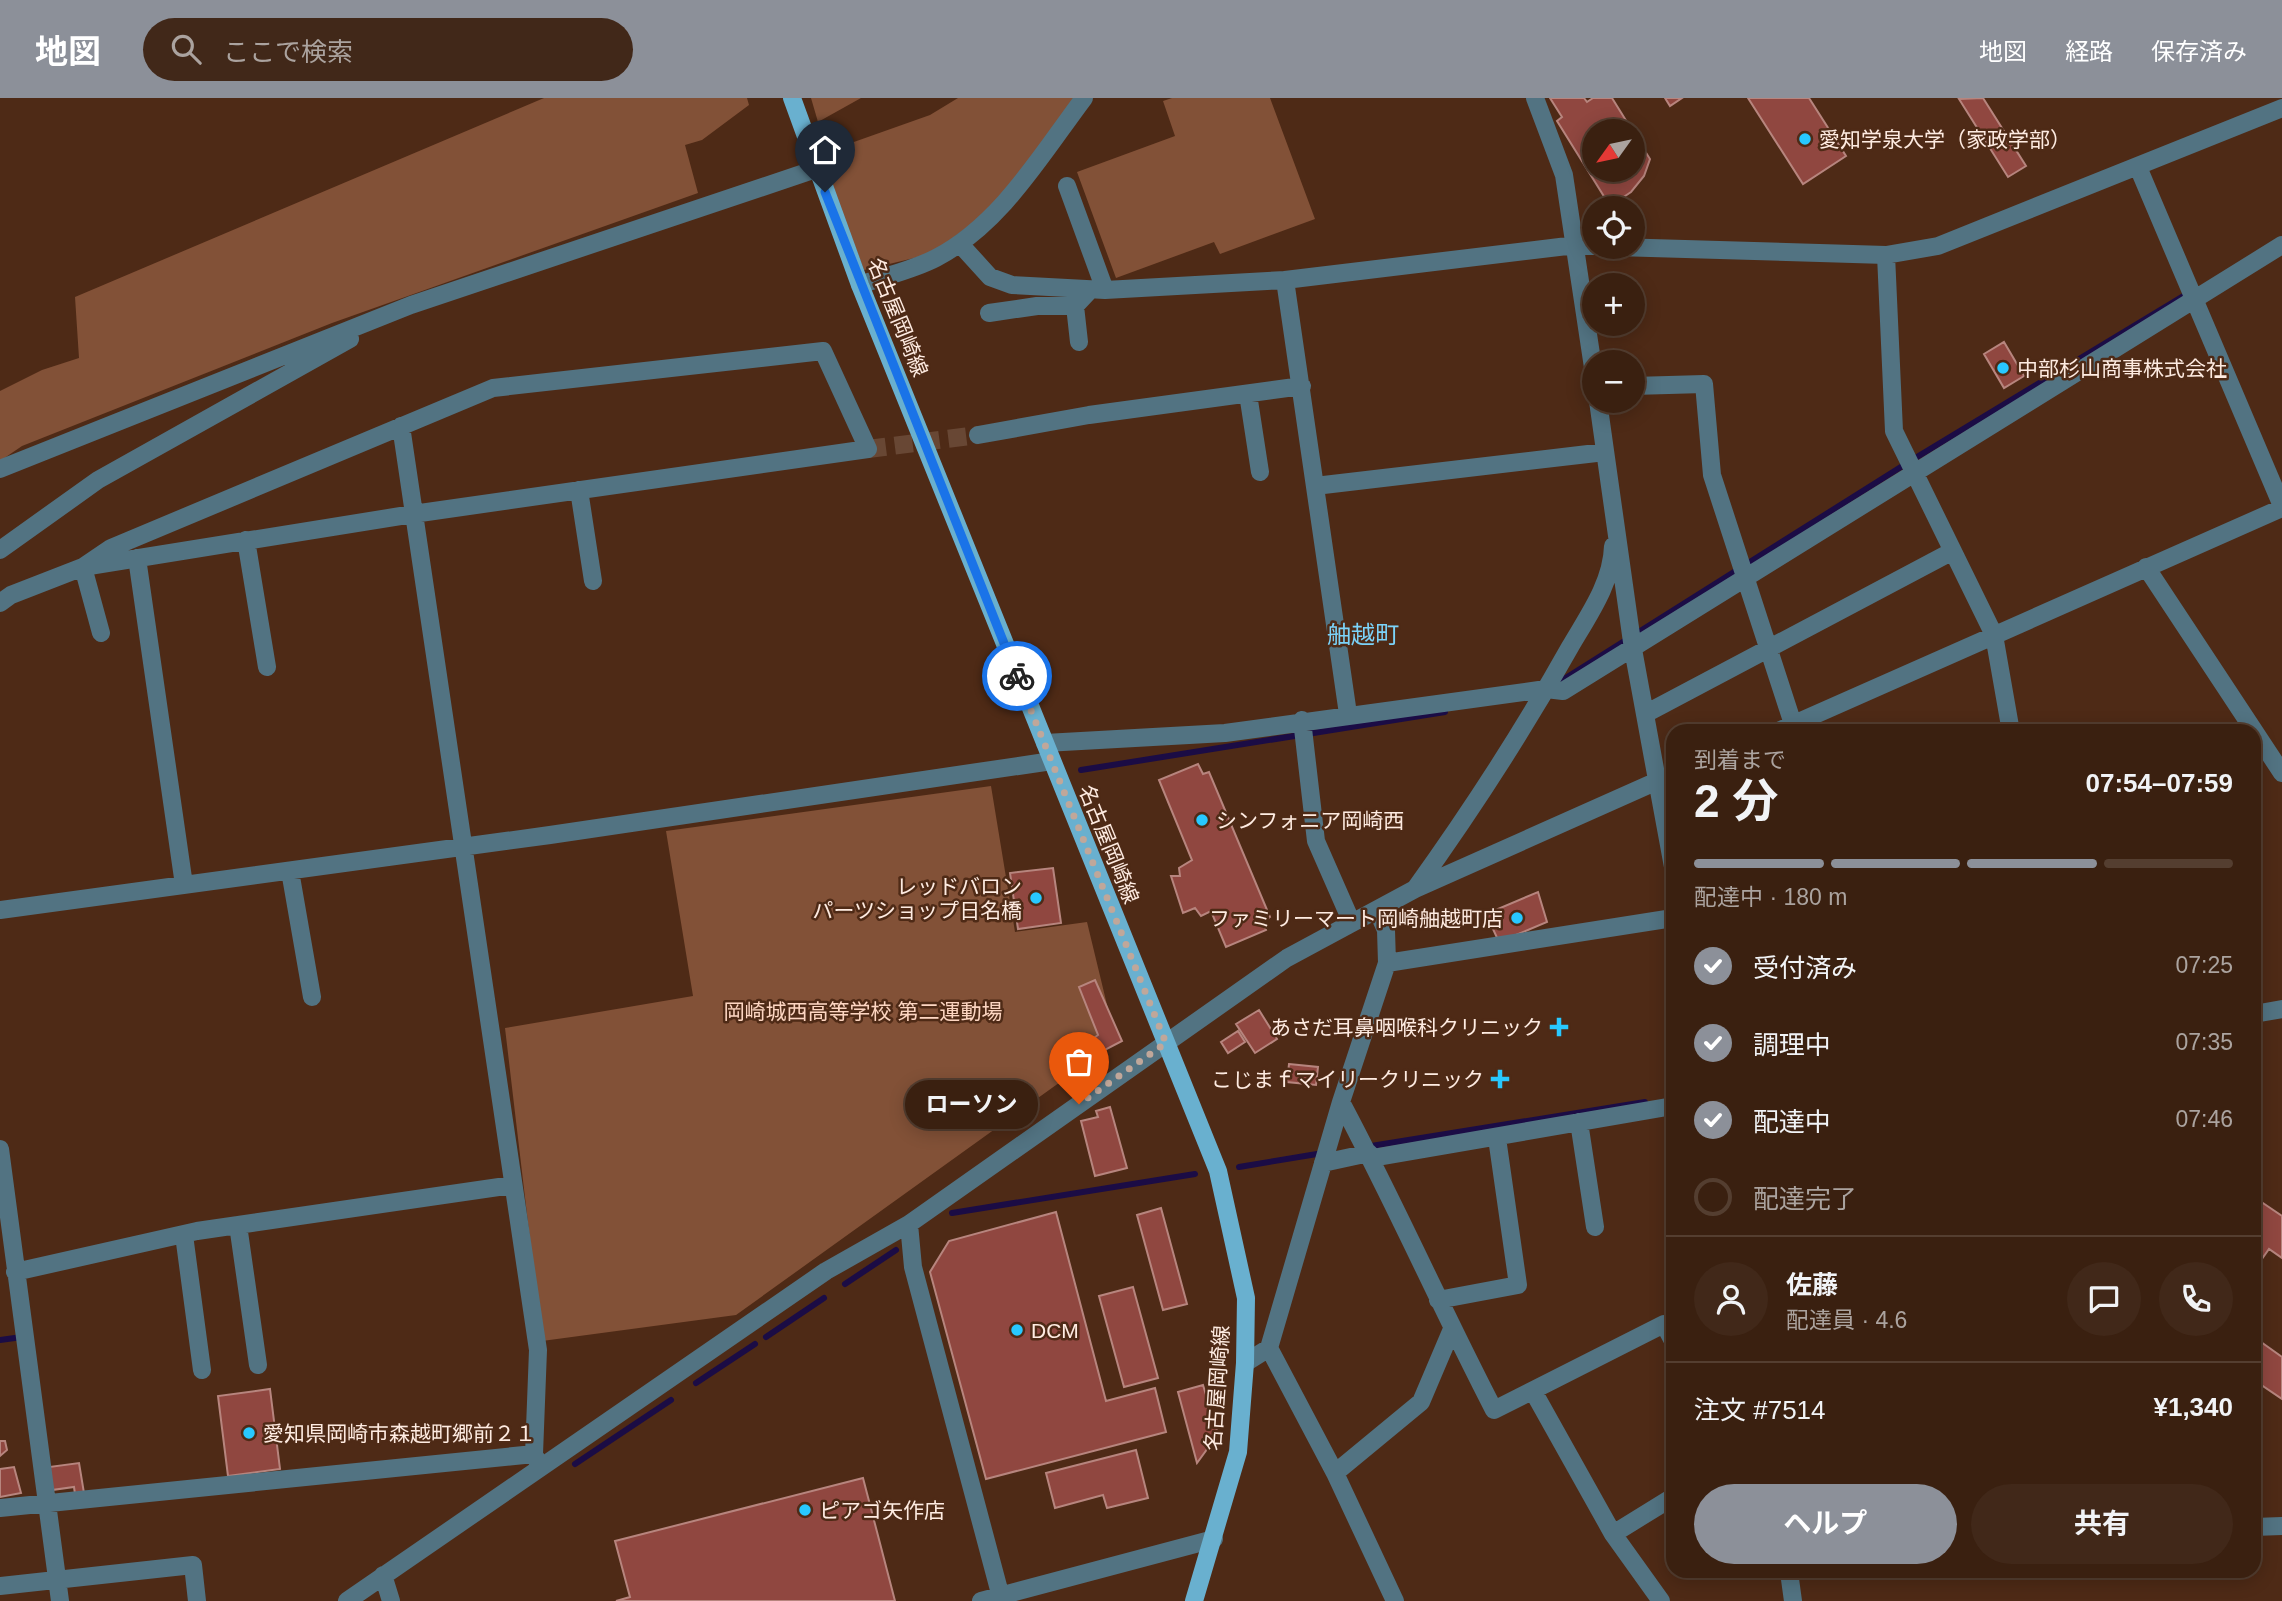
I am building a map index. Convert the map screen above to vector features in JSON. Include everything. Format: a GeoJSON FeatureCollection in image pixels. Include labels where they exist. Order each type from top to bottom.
{"type":"FeatureCollection","features":[{"type":"Feature","properties":{"kind":"main road","name":"名古屋岡崎線"},"geometry":{"type":"LineString","coordinates":[[792,98],[860,285],[1218,1171],[1246,1298],[1245,1363],[1238,1451],[1194,1601]]}},
{"type":"Feature","properties":{"kind":"street"},"geometry":{"type":"LineString","coordinates":[[860,285],[933,260],[960,244],[1003,206],[1084,98]]}},
{"type":"Feature","properties":{"kind":"street"},"geometry":{"type":"LineString","coordinates":[[1535,98],[1564,175],[1582,236]]}},
{"type":"Feature","properties":{"kind":"street"},"geometry":{"type":"LineString","coordinates":[[1645,248],[1886,255],[1938,246],[2282,108]]}},
{"type":"Feature","properties":{"kind":"street"},"geometry":{"type":"LineString","coordinates":[[1645,386],[1704,384],[1712,475],[1793,724],[2146,568],[2282,507],[2138,167]]}},
{"type":"Feature","properties":{"kind":"street"},"geometry":{"type":"LineString","coordinates":[[0,469],[411,305],[816,169]]}},
{"type":"Feature","properties":{"kind":"street"},"geometry":{"type":"LineString","coordinates":[[1067,186],[1097,290]]}},
{"type":"Feature","properties":{"kind":"street"},"geometry":{"type":"LineString","coordinates":[[960,244],[990,277],[1012,285],[1097,290],[1285,280],[1582,246]]}},
{"type":"Feature","properties":{"kind":"street"},"geometry":{"type":"LineString","coordinates":[[1045,743],[1225,733],[1302,720],[1546,689],[1563,691],[2282,245]]}},
{"type":"Feature","properties":{"kind":"street"},"geometry":{"type":"LineString","coordinates":[[1886,255],[1894,431],[1994,635],[2010,724]]}},
{"type":"Feature","properties":{"kind":"street"},"geometry":{"type":"LineString","coordinates":[[1586,259],[1592,350]]}},
{"type":"Feature","properties":{"kind":"street"},"geometry":{"type":"LineString","coordinates":[[1285,280],[1303,386],[1348,714]]}},
{"type":"Feature","properties":{"kind":"street"},"geometry":{"type":"LineString","coordinates":[[989,313],[1037,306],[1075,306],[1097,290]]}},
{"type":"Feature","properties":{"kind":"street"},"geometry":{"type":"LineString","coordinates":[[0,550],[98,480],[411,305]]}},
{"type":"Feature","properties":{"kind":"street"},"geometry":{"type":"LineString","coordinates":[[1075,306],[1079,342]]}},
{"type":"Feature","properties":{"kind":"street"},"geometry":{"type":"LineString","coordinates":[[0,603],[11,595],[83,567],[413,514],[868,449],[823,351],[493,388],[111,548],[83,567]]}},
{"type":"Feature","properties":{"kind":"street"},"geometry":{"type":"LineString","coordinates":[[978,435],[1089,415],[1303,386]]}},
{"type":"Feature","properties":{"kind":"street"},"geometry":{"type":"LineString","coordinates":[[1248,394],[1260,472]]}},
{"type":"Feature","properties":{"kind":"street"},"geometry":{"type":"LineString","coordinates":[[347,1601],[537,1461],[826,1271],[909,1224],[1287,958],[1378,912],[1415,889],[1666,777],[1645,714],[1633,649],[1600,413]]}},
{"type":"Feature","properties":{"kind":"street"},"geometry":{"type":"LineString","coordinates":[[401,426],[538,1350],[537,1461]]}},
{"type":"Feature","properties":{"kind":"street"},"geometry":{"type":"LineString","coordinates":[[1315,486],[1605,452]]}},
{"type":"Feature","properties":{"kind":"street"},"geometry":{"type":"LineString","coordinates":[[579,490],[593,581]]}},
{"type":"Feature","properties":{"kind":"street"},"geometry":{"type":"LineString","coordinates":[[1415,889],[1457,831],[1546,689],[1605,584],[1612,556],[1613,495]]}},
{"type":"Feature","properties":{"kind":"street"},"geometry":{"type":"LineString","coordinates":[[246,540],[267,667]]}},
{"type":"Feature","properties":{"kind":"street"},"geometry":{"type":"LineString","coordinates":[[1645,714],[1951,552]]}},
{"type":"Feature","properties":{"kind":"street"},"geometry":{"type":"LineString","coordinates":[[137,558],[184,885]]}},
{"type":"Feature","properties":{"kind":"street"},"geometry":{"type":"LineString","coordinates":[[83,567],[101,634]]}},
{"type":"Feature","properties":{"kind":"street"},"geometry":{"type":"LineString","coordinates":[[2146,568],[2249,724]]}},
{"type":"Feature","properties":{"kind":"street"},"geometry":{"type":"LineString","coordinates":[[1302,720],[1316,841],[1352,923]]}},
{"type":"Feature","properties":{"kind":"street"},"geometry":{"type":"LineString","coordinates":[[2261,741],[2282,773]]}},
{"type":"Feature","properties":{"kind":"street"},"geometry":{"type":"LineString","coordinates":[[0,910],[1052,761]]}},
{"type":"Feature","properties":{"kind":"street"},"geometry":{"type":"LineString","coordinates":[[290,871],[312,997]]}},
{"type":"Feature","properties":{"kind":"street"},"geometry":{"type":"LineString","coordinates":[[1245,1363],[1269,1348],[1341,1102],[1387,963],[1386,930],[1378,912]]}},
{"type":"Feature","properties":{"kind":"street"},"geometry":{"type":"LineString","coordinates":[[1387,963],[1666,919]]}},
{"type":"Feature","properties":{"kind":"street"},"geometry":{"type":"LineString","coordinates":[[2261,1013],[2282,1009]]}},
{"type":"Feature","properties":{"kind":"street"},"geometry":{"type":"LineString","coordinates":[[1341,1102],[1368,1151],[1452,1329],[1494,1410],[1664,1324],[1666,1328]]}},
{"type":"Feature","properties":{"kind":"street"},"geometry":{"type":"LineString","coordinates":[[1325,1156],[1497,1138],[1666,1107]]}},
{"type":"Feature","properties":{"kind":"street"},"geometry":{"type":"LineString","coordinates":[[1579,1122],[1595,1227]]}},
{"type":"Feature","properties":{"kind":"street"},"geometry":{"type":"LineString","coordinates":[[1438,1300],[1518,1285],[1497,1138]]}},
{"type":"Feature","properties":{"kind":"street"},"geometry":{"type":"LineString","coordinates":[[0,1149],[5,1224],[15,1272],[60,1601]]}},
{"type":"Feature","properties":{"kind":"street"},"geometry":{"type":"LineString","coordinates":[[15,1272],[184,1234],[512,1185]]}},
{"type":"Feature","properties":{"kind":"street"},"geometry":{"type":"LineString","coordinates":[[909,1224],[914,1267],[1002,1598]]}},
{"type":"Feature","properties":{"kind":"street"},"geometry":{"type":"LineString","coordinates":[[238,1225],[258,1365]]}},
{"type":"Feature","properties":{"kind":"street"},"geometry":{"type":"LineString","coordinates":[[184,1234],[202,1370]]}},
{"type":"Feature","properties":{"kind":"street"},"geometry":{"type":"LineString","coordinates":[[1335,1474],[1421,1402],[1452,1329]]}},
{"type":"Feature","properties":{"kind":"street"},"geometry":{"type":"LineString","coordinates":[[1269,1348],[1335,1474],[1395,1601]]}},
{"type":"Feature","properties":{"kind":"street"},"geometry":{"type":"LineString","coordinates":[[1533,1391],[1613,1534],[1661,1601]]}},
{"type":"Feature","properties":{"kind":"street"},"geometry":{"type":"LineString","coordinates":[[0,1508],[537,1461]]}},
{"type":"Feature","properties":{"kind":"street"},"geometry":{"type":"LineString","coordinates":[[1613,1534],[1666,1501]]}},
{"type":"Feature","properties":{"kind":"street"},"geometry":{"type":"LineString","coordinates":[[2261,1527],[2282,1526]]}},
{"type":"Feature","properties":{"kind":"street"},"geometry":{"type":"LineString","coordinates":[[981,1601],[1002,1598],[1214,1539]]}},
{"type":"Feature","properties":{"kind":"street"},"geometry":{"type":"LineString","coordinates":[[0,1586],[57,1577],[193,1564],[197,1601]]}},
{"type":"Feature","properties":{"kind":"street"},"geometry":{"type":"LineString","coordinates":[[383,1575],[391,1601]]}},
{"type":"Feature","properties":{"kind":"street"},"geometry":{"type":"LineString","coordinates":[[1790,1578],[1793,1601]]}},
{"type":"Feature","properties":{"kind":"green space"},"geometry":{"type":"Polygon","coordinates":[[[544,98],[747,98],[749,105],[702,140],[685,145],[698,193],[332,323],[22,446],[0,461],[0,391],[42,370],[79,358],[75,297],[544,98]]]}},
{"type":"Feature","properties":{"kind":"green space"},"geometry":{"type":"Polygon","coordinates":[[[811,98],[861,98],[818,122],[811,98]]]}},
{"type":"Feature","properties":{"kind":"green space"},"geometry":{"type":"Polygon","coordinates":[[[958,98],[1076,98],[1000,203],[931,254],[864,270],[820,154],[930,115],[958,98]]]}},
{"type":"Feature","properties":{"kind":"green space"},"geometry":{"type":"Polygon","coordinates":[[[1172,98],[1270,98],[1315,219],[1220,254],[1214,242],[1116,278],[1077,172],[1175,136],[1163,101],[1172,98]]]}},
{"type":"Feature","properties":{"kind":"green space","name":"岡崎城西高等学校 第二運動場"},"geometry":{"type":"Polygon","coordinates":[[[991,786],[1015,932],[1087,922],[1116,1042],[736,1315],[542,1341],[505,1028],[693,996],[666,831],[991,786]]]}},
{"type":"Feature","properties":{"kind":"building"},"geometry":{"type":"Polygon","coordinates":[[[1550,98],[1584,98],[1587,102],[1593,98],[1612,98],[1625,119],[1582,119],[1582,161],[1557,121],[1562,117],[1550,98]]]}},
{"type":"Feature","properties":{"kind":"building"},"geometry":{"type":"Polygon","coordinates":[[[1665,98],[1682,98],[1670,106],[1665,98]]]}},
{"type":"Feature","properties":{"kind":"building"},"geometry":{"type":"Polygon","coordinates":[[[1748,98],[1809,98],[1846,156],[1803,184],[1748,98]]]}},
{"type":"Feature","properties":{"kind":"building"},"geometry":{"type":"Polygon","coordinates":[[[1983,98],[2026,166],[2008,177],[1959,99],[1983,98]]]}},
{"type":"Feature","properties":{"kind":"building"},"geometry":{"type":"Polygon","coordinates":[[[1645,151],[1650,159],[1645,173],[1645,151]]]}},
{"type":"Feature","properties":{"kind":"building"},"geometry":{"type":"Polygon","coordinates":[[[1595,182],[1639,182],[1625,196],[1604,196],[1595,182]]]}},
{"type":"Feature","properties":{"kind":"building"},"geometry":{"type":"Polygon","coordinates":[[[2004,342],[2024,376],[2004,388],[1984,354],[2004,342]]]}},
{"type":"Feature","properties":{"kind":"building","name":"シンフォニア岡崎西"},"geometry":{"type":"Polygon","coordinates":[[[1198,764],[1203,774],[1209,772],[1270,917],[1263,922],[1266,930],[1226,947],[1211,911],[1201,916],[1195,908],[1183,913],[1171,876],[1180,876],[1179,868],[1192,860],[1159,780],[1198,764]]]}},
{"type":"Feature","properties":{"kind":"building","name":"レッドバロン パーツショップ日名橋"},"geometry":{"type":"Polygon","coordinates":[[[1053,868],[1061,923],[1018,929],[1010,873],[1053,868]]]}},
{"type":"Feature","properties":{"kind":"building","name":"ファミリーマート岡崎舳越町店"},"geometry":{"type":"Polygon","coordinates":[[[1538,892],[1547,922],[1499,942],[1486,914],[1538,892]]]}},
{"type":"Feature","properties":{"kind":"building"},"geometry":{"type":"Polygon","coordinates":[[[1095,980],[1122,1041],[1101,1052],[1094,1038],[1098,1035],[1079,987],[1095,980]]]}},
{"type":"Feature","properties":{"kind":"building"},"geometry":{"type":"Polygon","coordinates":[[[1259,1010],[1277,1039],[1255,1053],[1236,1024],[1259,1010]]]}},
{"type":"Feature","properties":{"kind":"building"},"geometry":{"type":"Polygon","coordinates":[[[1238,1031],[1245,1042],[1228,1053],[1221,1042],[1238,1031]]]}},
{"type":"Feature","properties":{"kind":"building"},"geometry":{"type":"Polygon","coordinates":[[[1289,1064],[1318,1067],[1316,1085],[1287,1082],[1289,1064]]]}},
{"type":"Feature","properties":{"kind":"building"},"geometry":{"type":"Polygon","coordinates":[[[1110,1107],[1127,1168],[1095,1176],[1081,1121],[1098,1117],[1096,1111],[1110,1107]]]}},
{"type":"Feature","properties":{"kind":"building"},"geometry":{"type":"Polygon","coordinates":[[[2261,1202],[2282,1216],[2282,1258],[2269,1249],[2261,1260],[2261,1202]]]}},
{"type":"Feature","properties":{"kind":"building"},"geometry":{"type":"Polygon","coordinates":[[[1161,1208],[1187,1304],[1163,1310],[1137,1215],[1161,1208]]]}},
{"type":"Feature","properties":{"kind":"building","name":"DCM"},"geometry":{"type":"Polygon","coordinates":[[[1056,1212],[1106,1401],[1155,1388],[1166,1432],[986,1479],[930,1272],[949,1241],[1056,1212]]]}},
{"type":"Feature","properties":{"kind":"building"},"geometry":{"type":"Polygon","coordinates":[[[1133,1287],[1158,1378],[1124,1387],[1099,1296],[1133,1287]]]}},
{"type":"Feature","properties":{"kind":"building"},"geometry":{"type":"Polygon","coordinates":[[[2261,1342],[2282,1357],[2282,1399],[2261,1385],[2261,1342]]]}},
{"type":"Feature","properties":{"kind":"building"},"geometry":{"type":"Polygon","coordinates":[[[1203,1385],[1218,1434],[1197,1463],[1178,1392],[1203,1385]]]}},
{"type":"Feature","properties":{"kind":"building","name":"愛知県岡崎市森越町郷前２１"},"geometry":{"type":"Polygon","coordinates":[[[270,1389],[280,1469],[228,1476],[218,1396],[270,1389]]]}},
{"type":"Feature","properties":{"kind":"building"},"geometry":{"type":"Polygon","coordinates":[[[0,1441],[5,1441],[7,1450],[0,1456],[0,1441]]]}},
{"type":"Feature","properties":{"kind":"building"},"geometry":{"type":"Polygon","coordinates":[[[1136,1450],[1148,1498],[1107,1508],[1103,1495],[1055,1508],[1046,1473],[1136,1450]]]}},
{"type":"Feature","properties":{"kind":"building"},"geometry":{"type":"Polygon","coordinates":[[[79,1463],[84,1493],[75,1494],[74,1487],[52,1490],[49,1467],[79,1463]]]}},
{"type":"Feature","properties":{"kind":"building"},"geometry":{"type":"Polygon","coordinates":[[[14,1467],[21,1493],[0,1497],[0,1469],[14,1467]]]}},
{"type":"Feature","properties":{"kind":"building","name":"ピアゴ矢作店"},"geometry":{"type":"Polygon","coordinates":[[[863,1478],[895,1601],[616,1601],[630,1597],[615,1541],[863,1478]]]}},
{"type":"Feature","properties":{"kind":"waterway"},"geometry":{"type":"LineString","coordinates":[[1553,686],[1912,460],[2190,292]]}},
{"type":"Feature","properties":{"kind":"waterway"},"geometry":{"type":"LineString","coordinates":[[1081,770],[1445,712]]}},
{"type":"Feature","properties":{"kind":"waterway"},"geometry":{"type":"LineString","coordinates":[[1365,1147],[1645,1102]]}},
{"type":"Feature","properties":{"kind":"waterway"},"geometry":{"type":"LineString","coordinates":[[1239,1167],[1323,1153]]}},
{"type":"Feature","properties":{"kind":"waterway"},"geometry":{"type":"LineString","coordinates":[[952,1213],[1195,1174]]}},
{"type":"Feature","properties":{"kind":"waterway"},"geometry":{"type":"LineString","coordinates":[[845,1284],[896,1250]]}},
{"type":"Feature","properties":{"kind":"waterway"},"geometry":{"type":"LineString","coordinates":[[766,1337],[824,1298]]}},
{"type":"Feature","properties":{"kind":"waterway"},"geometry":{"type":"LineString","coordinates":[[0,1340],[22,1337]]}},
{"type":"Feature","properties":{"kind":"waterway"},"geometry":{"type":"LineString","coordinates":[[696,1383],[755,1344]]}},
{"type":"Feature","properties":{"kind":"waterway"},"geometry":{"type":"LineString","coordinates":[[575,1464],[671,1400]]}},
{"type":"Feature","properties":{"kind":"tunnel"},"geometry":{"type":"LineString","coordinates":[[868,449],[978,435]]}},
{"type":"Feature","properties":{"kind":"way so far"},"geometry":{"type":"LineString","coordinates":[[1017,676],[1134,970],[1166,1043],[1079,1104]]}},
{"type":"Feature","properties":{"kind":"place","name":"愛知学泉大学（家政学部）"},"geometry":{"type":"Point","coordinates":[1805,139]}},
{"type":"Feature","properties":{"kind":"place","name":"中部杉山商事株式会社"},"geometry":{"type":"Point","coordinates":[2003,368]}},
{"type":"Feature","properties":{"kind":"place","name":"シンフォニア岡崎西"},"geometry":{"type":"Point","coordinates":[1202,820]}},
{"type":"Feature","properties":{"kind":"place","name":"レッドバロン パーツショップ日名橋"},"geometry":{"type":"Point","coordinates":[1036,898]}},
{"type":"Feature","properties":{"kind":"place","name":"ファミリーマート岡崎舳越町店"},"geometry":{"type":"Point","coordinates":[1517,918]}},
{"type":"Feature","properties":{"kind":"place","name":"あさだ耳鼻咽喉科クリニック"},"geometry":{"type":"Point","coordinates":[1559,1027]}},
{"type":"Feature","properties":{"kind":"place","name":"こじまｆマイリークリニック"},"geometry":{"type":"Point","coordinates":[1500,1079]}},
{"type":"Feature","properties":{"kind":"place","name":"ローソン"},"geometry":{"type":"Point","coordinates":[1079,1104]}},
{"type":"Feature","properties":{"kind":"place","name":"DCM"},"geometry":{"type":"Point","coordinates":[1017,1330]}},
{"type":"Feature","properties":{"kind":"place","name":"愛知県岡崎市森越町郷前２１"},"geometry":{"type":"Point","coordinates":[249,1433]}},
{"type":"Feature","properties":{"kind":"place","name":"ピアゴ矢作店"},"geometry":{"type":"Point","coordinates":[805,1510]}},
{"type":"Feature","properties":{"kind":"district","name":"舳越町"},"geometry":{"type":"Point","coordinates":[1363,634]}},
{"type":"Feature","properties":{"kind":"route"},"geometry":{"type":"LineString","coordinates":[[825,192],[1017,676]]}}]}
